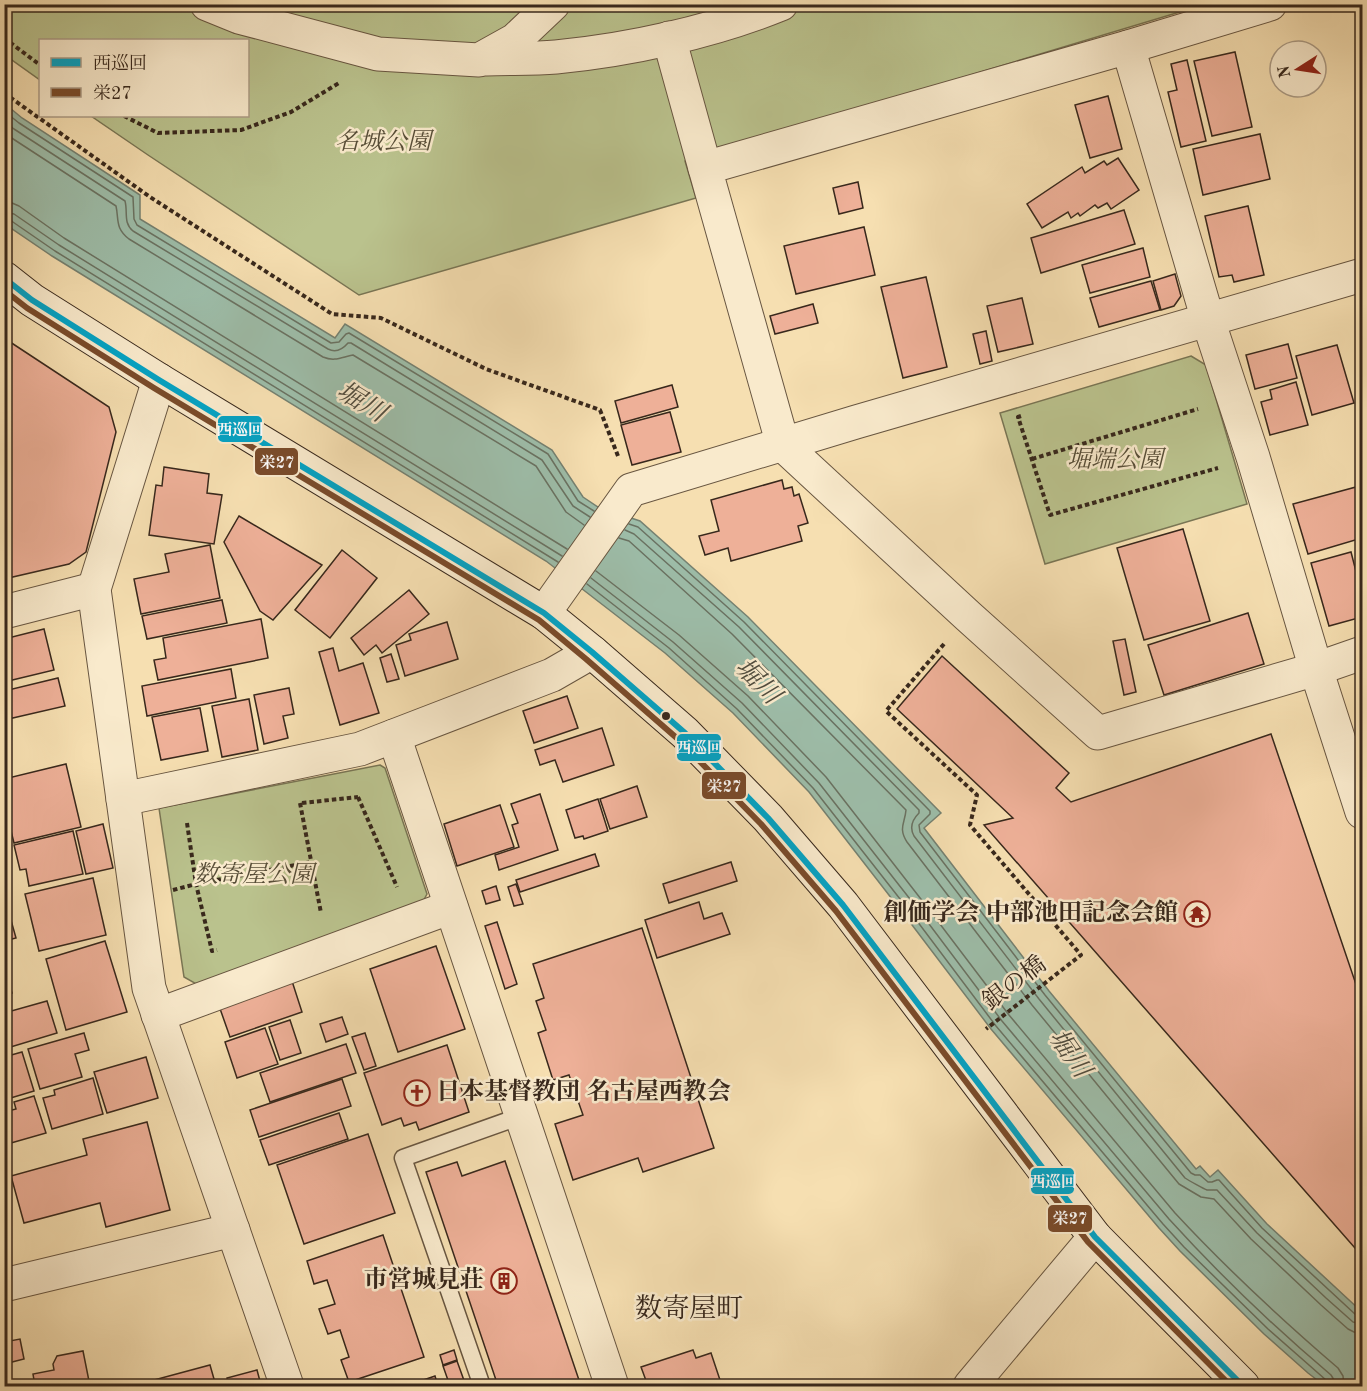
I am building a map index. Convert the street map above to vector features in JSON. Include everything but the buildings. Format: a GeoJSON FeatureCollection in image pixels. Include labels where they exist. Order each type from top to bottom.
{"type":"FeatureCollection","features":[{"type":"Feature","properties":{"kind":"street"},"geometry":{"type":"LineString","coordinates":[[207,4],[239,17],[378,54],[478,60],[555,57],[622,48],[669,38],[781,4]]}},
{"type":"Feature","properties":{"kind":"street"},"geometry":{"type":"LineString","coordinates":[[478,60],[515,40],[553,4]]}},
{"type":"Feature","properties":{"kind":"street"},"geometry":{"type":"LineString","coordinates":[[705,168],[1270,4]]}},
{"type":"Feature","properties":{"kind":"street"},"geometry":{"type":"LineString","coordinates":[[669,38],[783,445],[1098,733],[1316,669],[1362,653]]}},
{"type":"Feature","properties":{"kind":"street"},"geometry":{"type":"LineString","coordinates":[[1128,47],[1208,320],[1253,457],[1316,669],[1362,812]]}},
{"type":"Feature","properties":{"kind":"street"},"geometry":{"type":"LineString","coordinates":[[544,613],[624,498],[783,445],[1362,275]]}},
{"type":"Feature","properties":{"kind":"street"},"geometry":{"type":"LineString","coordinates":[[4,278],[32,300],[159,380],[544,613],[685,733],[768,818],[843,905],[1095,1237],[1243,1386]]}},
{"type":"Feature","properties":{"kind":"street"},"geometry":{"type":"LineString","coordinates":[[159,380],[93,589],[149,988],[287,1386]]}},
{"type":"Feature","properties":{"kind":"street"},"geometry":{"type":"LineString","coordinates":[[4,612],[93,589]]}},
{"type":"Feature","properties":{"kind":"street"},"geometry":{"type":"LineString","coordinates":[[123,799],[360,749],[552,675],[592,652]]}},
{"type":"Feature","properties":{"kind":"street"},"geometry":{"type":"LineString","coordinates":[[394,736],[612,1386]]}},
{"type":"Feature","properties":{"kind":"street"},"geometry":{"type":"LineString","coordinates":[[158,1015],[451,906]]}},
{"type":"Feature","properties":{"kind":"street"},"geometry":{"type":"LineString","coordinates":[[7,1276],[233,1230]]}},
{"type":"Feature","properties":{"kind":"street"},"geometry":{"type":"LineString","coordinates":[[970,1386],[1095,1237]]}},
{"type":"Feature","properties":{"kind":"lane"},"geometry":{"type":"LineString","coordinates":[[482,1386],[403,1158],[521,1116]]}},
{"type":"Feature","properties":{"kind":"path"},"geometry":{"type":"LineString","coordinates":[[4,38],[39,64]]}},
{"type":"Feature","properties":{"kind":"path"},"geometry":{"type":"LineString","coordinates":[[126,117],[158,133],[241,130],[291,112],[334,87],[378,54]]}},
{"type":"Feature","properties":{"kind":"path"},"geometry":{"type":"LineString","coordinates":[[4,93],[150,197],[332,314],[381,318],[486,369],[600,410],[624,498]]}},
{"type":"Feature","properties":{"kind":"path"},"geometry":{"type":"LineString","coordinates":[[1032,459],[1200,409]]}},
{"type":"Feature","properties":{"kind":"path"},"geometry":{"type":"LineString","coordinates":[[1026,415],[1018,417],[1050,515],[1253,457]]}},
{"type":"Feature","properties":{"kind":"path"},"geometry":{"type":"LineString","coordinates":[[1215,458],[1218,468]]}},
{"type":"Feature","properties":{"kind":"path","name":"銀の橋"},"geometry":{"type":"LineString","coordinates":[[968,616],[886,711],[977,795],[970,825],[1081,955],[984,1030]]}},
{"type":"Feature","properties":{"kind":"path"},"geometry":{"type":"LineString","coordinates":[[289,804],[358,797],[399,891]]}},
{"type":"Feature","properties":{"kind":"path"},"geometry":{"type":"LineString","coordinates":[[300,803],[322,923]]}},
{"type":"Feature","properties":{"kind":"path"},"geometry":{"type":"LineString","coordinates":[[186,816],[196,884],[212,951],[223,949]]}},
{"type":"Feature","properties":{"kind":"path"},"geometry":{"type":"LineString","coordinates":[[137,898],[311,862]]}},
{"type":"Feature","properties":{"kind":"green space","name":"名城公園"},"geometry":{"type":"Polygon","coordinates":[[[4,5],[1203,5],[685,161],[696,198],[359,295],[92,117],[249,117],[249,39],[39,39],[39,79],[5,55],[4,5]]]}},
{"type":"Feature","properties":{"kind":"green space","name":"堀端公園"},"geometry":{"type":"Polygon","coordinates":[[[1191,356],[1206,365],[1247,504],[1045,564],[1000,413],[1191,356]]]}},
{"type":"Feature","properties":{"kind":"green space","name":"数寄屋公園"},"geometry":{"type":"Polygon","coordinates":[[[380,765],[385,768],[427,894],[421,905],[198,985],[184,977],[159,808],[380,765]]]}},
{"type":"Feature","properties":{"kind":"water","name":"堀川"},"geometry":{"type":"Polygon","coordinates":[[[4,103],[22,118],[140,195],[140,219],[335,338],[345,324],[552,450],[583,497],[598,507],[640,521],[748,617],[941,813],[924,828],[1049,991],[1196,1169],[1200,1166],[1210,1177],[1218,1170],[1267,1224],[1362,1312],[1362,1386],[1325,1386],[1264,1334],[1180,1251],[991,1029],[809,792],[733,713],[665,653],[546,561],[52,256],[5,224],[4,103]]]}},
{"type":"Feature","properties":{"kind":"transit line","name":"西巡回"},"geometry":{"type":"LineString","coordinates":[[4,278],[32,300],[159,380],[544,613],[685,733],[768,818],[843,905],[1095,1237],[1243,1386]]}},
{"type":"Feature","properties":{"kind":"transit line","name":"栄27"},"geometry":{"type":"LineString","coordinates":[[4,290],[27,308],[154,388],[539,620],[679,740],[761,824],[836,911],[1088,1242],[1231,1386]]}},
{"type":"Feature","properties":{"kind":"place","name":"創価学会 中部池田記念会館"},"geometry":{"type":"Point","coordinates":[1197,914]}},
{"type":"Feature","properties":{"kind":"place","name":"日本基督教団 名古屋西教会"},"geometry":{"type":"Point","coordinates":[417,1093]}},
{"type":"Feature","properties":{"kind":"place","name":"市営城見荘"},"geometry":{"type":"Point","coordinates":[504,1281]}},
{"type":"Feature","properties":{"kind":"district","name":"数寄屋町"},"geometry":{"type":"Point","coordinates":[689,1309]}}]}
